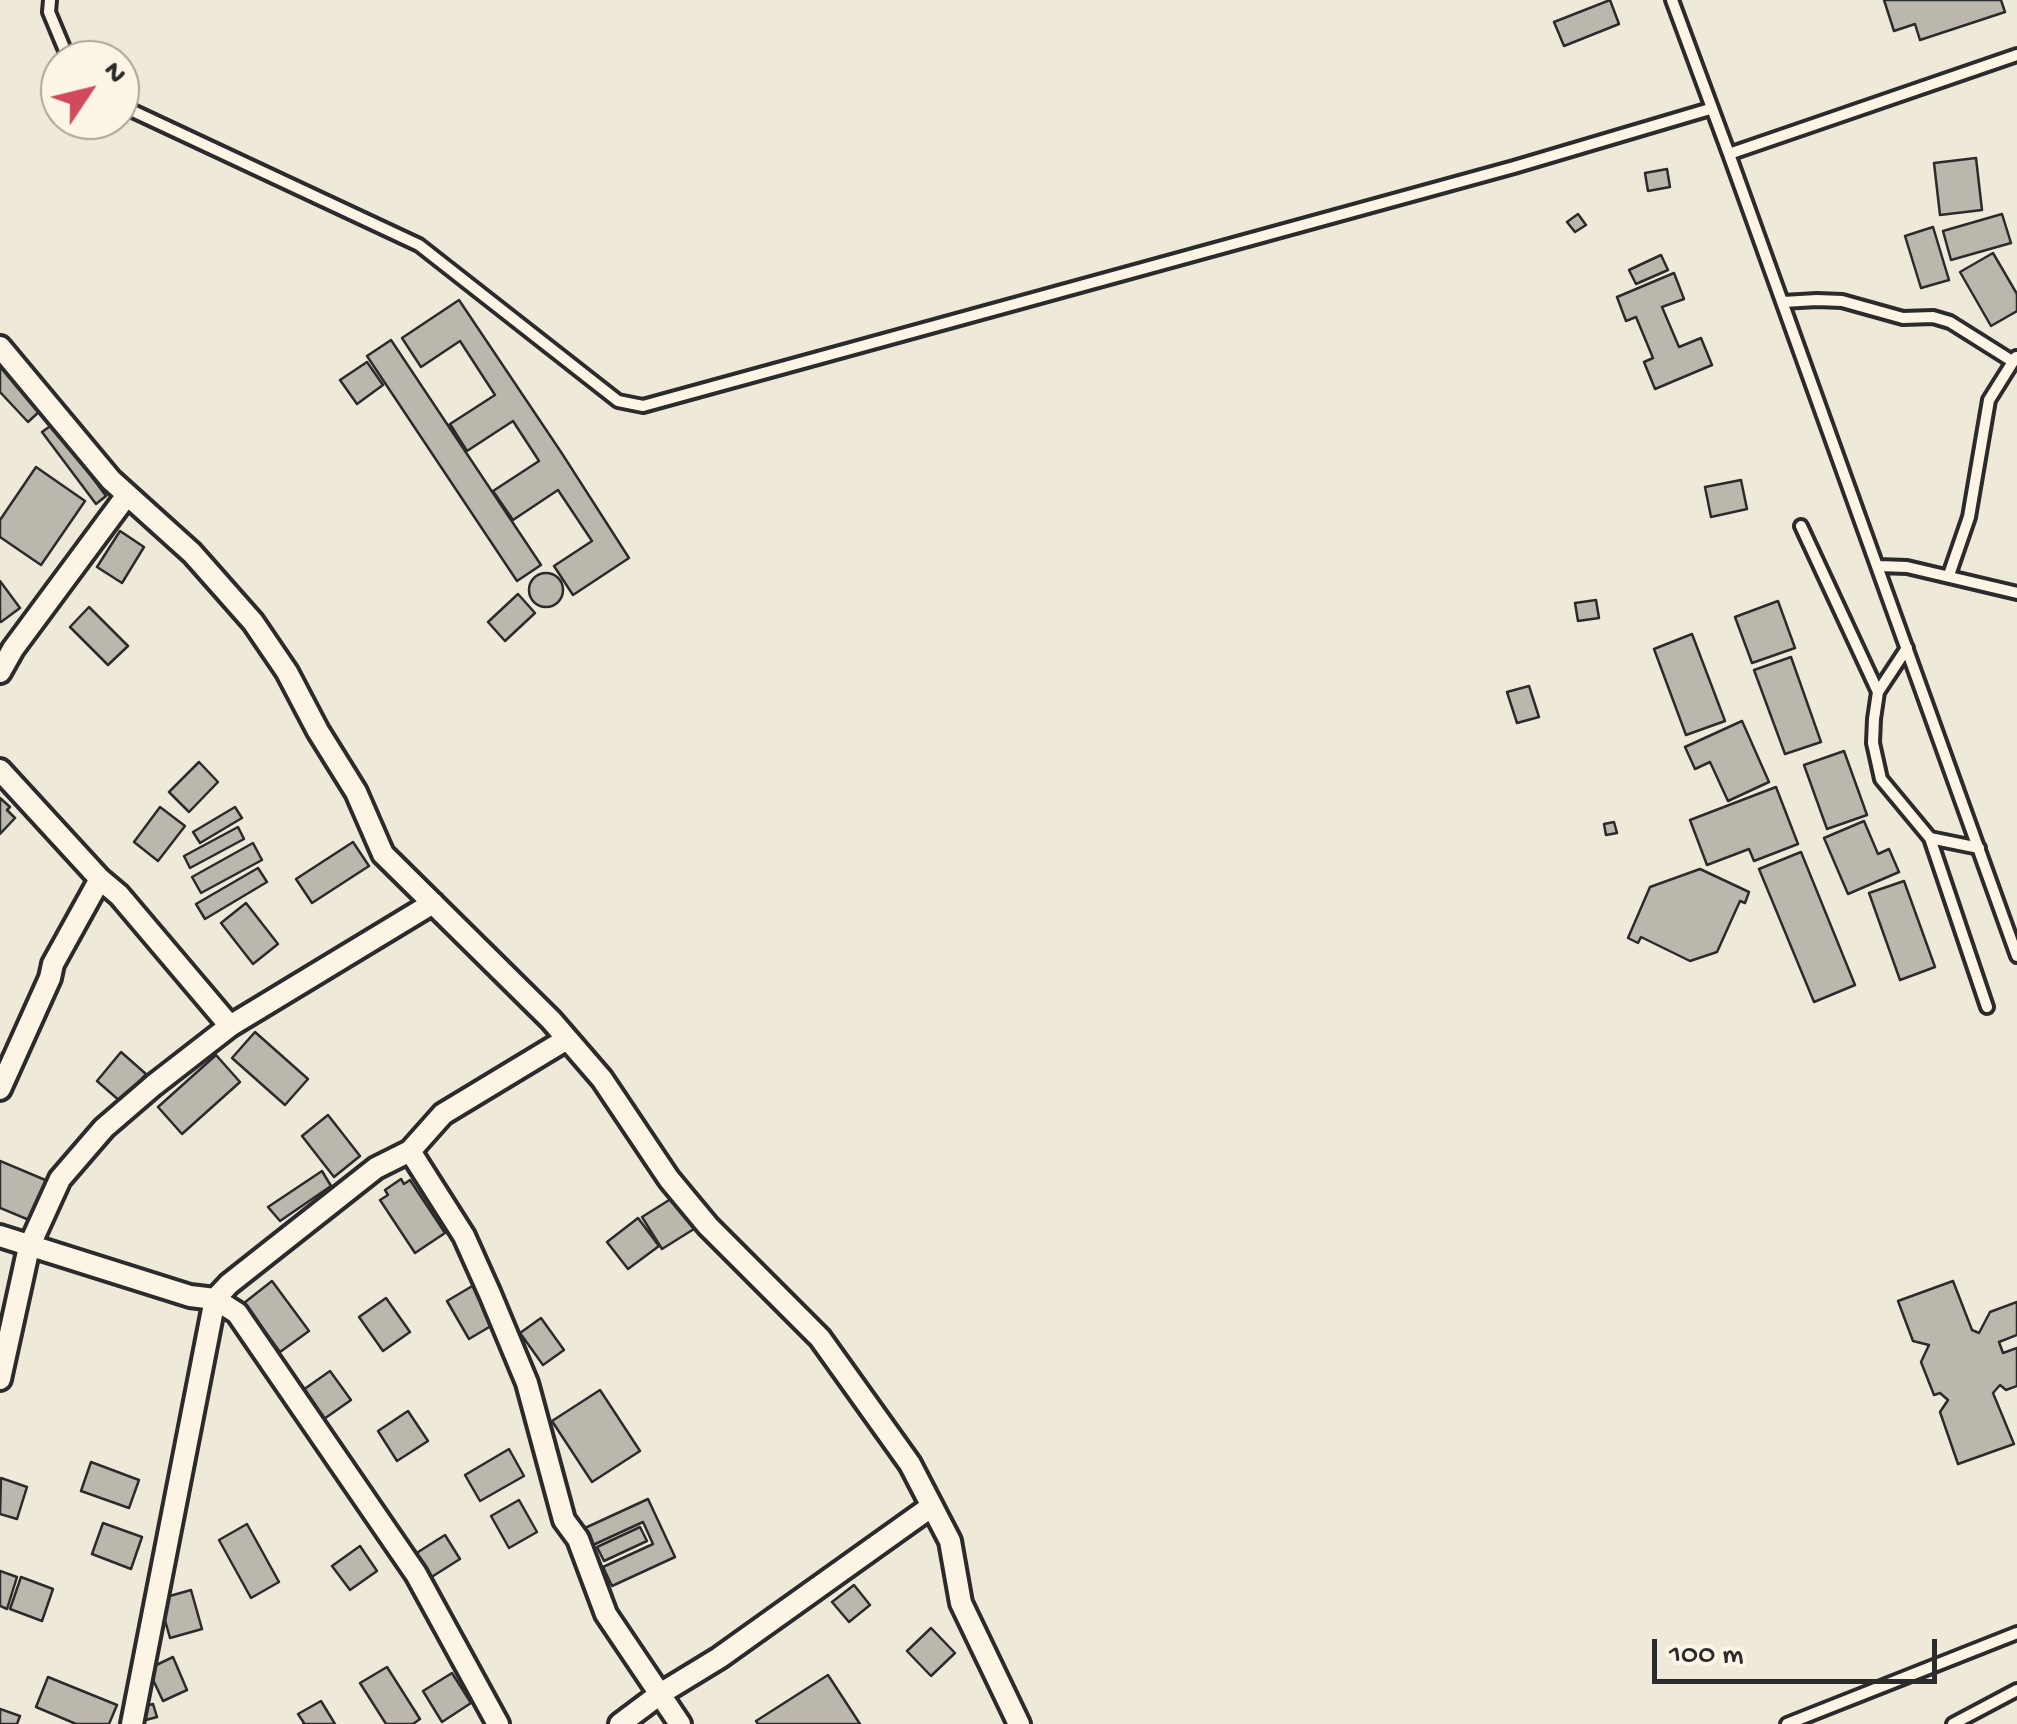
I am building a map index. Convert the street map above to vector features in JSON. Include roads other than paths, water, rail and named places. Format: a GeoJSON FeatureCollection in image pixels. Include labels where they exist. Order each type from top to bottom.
{"type":"FeatureCollection","features":[{"type":"Feature","properties":{"kind":"street"},"geometry":{"type":"LineString","coordinates":[[0,348],[110,480],[192,553],[252,622],[288,672],[356,792],[383,854],[568,1040],[602,1078],[669,1179],[698,1214],[820,1338],[910,1464],[932,1506],[950,1541],[961,1603],[1019,1724]]}},
{"type":"Feature","properties":{"kind":"street"},"geometry":{"type":"LineString","coordinates":[[0,672],[12,649],[127,494]]}},
{"type":"Feature","properties":{"kind":"street"},"geometry":{"type":"LineString","coordinates":[[0,770],[100,880],[119,895],[230,1026]]}},
{"type":"Feature","properties":{"kind":"street"},"geometry":{"type":"LineString","coordinates":[[0,1089],[53,964],[100,880]]}},
{"type":"Feature","properties":{"kind":"street"},"geometry":{"type":"LineString","coordinates":[[0,1380],[29,1247],[60,1179],[104,1128],[230,1026],[433,903]]}},
{"type":"Feature","properties":{"kind":"street"},"geometry":{"type":"LineString","coordinates":[[132,1724],[215,1299],[376,1168],[410,1150],[443,1114],[568,1040]]}},
{"type":"Feature","properties":{"kind":"street"},"geometry":{"type":"LineString","coordinates":[[410,1150],[464,1236],[490,1294],[526,1383],[564,1520],[578,1539],[606,1614],[680,1724]]}},
{"type":"Feature","properties":{"kind":"street"},"geometry":{"type":"LineString","coordinates":[[0,1236],[190,1296],[215,1299],[237,1313],[416,1574],[498,1724]]}},
{"type":"Feature","properties":{"kind":"street"},"geometry":{"type":"LineString","coordinates":[[620,1724],[932,1506]]}},
{"type":"Feature","properties":{"kind":"lane"},"geometry":{"type":"LineString","coordinates":[[50,0],[49,12],[61,40]]}},
{"type":"Feature","properties":{"kind":"lane"},"geometry":{"type":"LineString","coordinates":[[1672,0],[2017,956]]}},
{"type":"Feature","properties":{"kind":"lane"},"geometry":{"type":"LineString","coordinates":[[1729,154],[2017,55]]}},
{"type":"Feature","properties":{"kind":"lane"},"geometry":{"type":"LineString","coordinates":[[140,114],[419,245],[618,402],[643,406],[1514,167],[1710,108]]}},
{"type":"Feature","properties":{"kind":"lane"},"geometry":{"type":"LineString","coordinates":[[1783,302],[1842,301],[1903,318],[1933,317],[1950,322],[2015,359],[1989,400],[1968,517],[1949,576]]}},
{"type":"Feature","properties":{"kind":"lane"},"geometry":{"type":"LineString","coordinates":[[1800,526],[1878,692]]}},
{"type":"Feature","properties":{"kind":"lane"},"geometry":{"type":"LineString","coordinates":[[1878,566],[1907,567],[2017,593]]}},
{"type":"Feature","properties":{"kind":"lane"},"geometry":{"type":"LineString","coordinates":[[1907,648],[1878,692],[1873,743],[1881,779],[1930,838],[1987,1006]]}},
{"type":"Feature","properties":{"kind":"lane"},"geometry":{"type":"LineString","coordinates":[[1930,838],[1979,848]]}},
{"type":"Feature","properties":{"kind":"lane"},"geometry":{"type":"LineString","coordinates":[[1786,1724],[2017,1634]]}},
{"type":"Feature","properties":{"kind":"lane"},"geometry":{"type":"LineString","coordinates":[[1953,1724],[2017,1690]]}}]}
